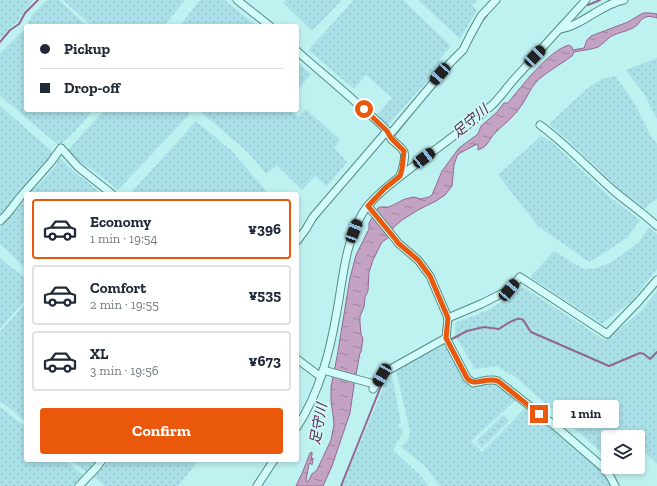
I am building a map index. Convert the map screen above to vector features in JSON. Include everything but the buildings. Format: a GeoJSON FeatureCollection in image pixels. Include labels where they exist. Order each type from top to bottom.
{"type":"FeatureCollection","features":[{"type":"Feature","properties":{"kind":"street"},"geometry":{"type":"LineString","coordinates":[[237,0],[267,24]]}},
{"type":"Feature","properties":{"kind":"street"},"geometry":{"type":"LineString","coordinates":[[299,238],[313,217],[392,132],[450,63],[463,50],[481,16],[496,0]]}},
{"type":"Feature","properties":{"kind":"street"},"geometry":{"type":"LineString","coordinates":[[299,424],[307,411],[324,372],[332,339],[347,252],[362,213],[384,189],[463,129],[497,101],[535,56],[586,0]]}},
{"type":"Feature","properties":{"kind":"street"},"geometry":{"type":"LineString","coordinates":[[560,29],[568,28],[605,7],[617,1],[624,0]]}},
{"type":"Feature","properties":{"kind":"street"},"geometry":{"type":"LineString","coordinates":[[299,53],[340,88],[404,151],[400,176]]}},
{"type":"Feature","properties":{"kind":"street"},"geometry":{"type":"LineString","coordinates":[[540,125],[572,151],[614,191],[657,226]]}},
{"type":"Feature","properties":{"kind":"street"},"geometry":{"type":"LineString","coordinates":[[0,221],[20,196],[51,162],[60,148],[78,167],[109,192]]}},
{"type":"Feature","properties":{"kind":"street"},"geometry":{"type":"LineString","coordinates":[[369,207],[398,243],[418,260],[430,276],[448,318],[447,340],[469,381],[473,383],[488,379],[498,381],[554,425],[600,465],[608,473],[615,486]]}},
{"type":"Feature","properties":{"kind":"street"},"geometry":{"type":"LineString","coordinates":[[448,318],[509,290],[520,277],[607,334],[657,280]]}},
{"type":"Feature","properties":{"kind":"street"},"geometry":{"type":"LineString","coordinates":[[299,360],[324,372],[373,385],[387,371],[447,340]]}},
{"type":"Feature","properties":{"kind":"street"},"geometry":{"type":"LineString","coordinates":[[79,486],[101,462]]}},
{"type":"Feature","properties":{"kind":"street"},"geometry":{"type":"LineString","coordinates":[[257,486],[273,462]]}},
{"type":"Feature","properties":{"kind":"shaded area"},"geometry":{"type":"Polygon","coordinates":[[[0,0],[34,0],[21,15],[18,21],[8,29],[0,39],[0,0]]]}},
{"type":"Feature","properties":{"kind":"shaded area"},"geometry":{"type":"Polygon","coordinates":[[[47,0],[59,0],[85,24],[28,24],[32,15],[47,0]]]}},
{"type":"Feature","properties":{"kind":"shaded area"},"geometry":{"type":"Polygon","coordinates":[[[63,0],[185,0],[166,24],[90,24],[63,0]]]}},
{"type":"Feature","properties":{"kind":"shaded area"},"geometry":{"type":"Polygon","coordinates":[[[200,0],[224,0],[254,24],[182,24],[200,0]]]}},
{"type":"Feature","properties":{"kind":"shaded area"},"geometry":{"type":"Polygon","coordinates":[[[286,0],[342,0],[312,31],[283,3],[286,0]]]}},
{"type":"Feature","properties":{"kind":"shaded area"},"geometry":{"type":"Polygon","coordinates":[[[354,0],[403,0],[451,46],[440,59],[444,62],[388,125],[378,114],[392,98],[366,75],[354,89],[308,50],[354,0]]]}},
{"type":"Feature","properties":{"kind":"shaded area"},"geometry":{"type":"Polygon","coordinates":[[[418,0],[478,0],[472,5],[477,10],[460,39],[418,0]]]}},
{"type":"Feature","properties":{"kind":"shaded area"},"geometry":{"type":"Polygon","coordinates":[[[24,30],[24,112],[91,112],[76,130],[61,144],[56,143],[0,96],[0,53],[24,30]]]}},
{"type":"Feature","properties":{"kind":"shaded area"},"geometry":{"type":"Polygon","coordinates":[[[657,58],[657,119],[644,94],[626,70],[657,58]]]}},
{"type":"Feature","properties":{"kind":"shaded area"},"geometry":{"type":"Polygon","coordinates":[[[299,64],[311,74],[299,89],[299,64]]]}},
{"type":"Feature","properties":{"kind":"shaded area"},"geometry":{"type":"Polygon","coordinates":[[[615,76],[633,101],[651,136],[657,144],[657,199],[644,209],[618,188],[549,124],[589,87],[602,79],[615,76]]]}},
{"type":"Feature","properties":{"kind":"shaded area"},"geometry":{"type":"Polygon","coordinates":[[[0,106],[54,153],[0,219],[0,106]]]}},
{"type":"Feature","properties":{"kind":"shaded area"},"geometry":{"type":"Polygon","coordinates":[[[306,109],[340,140],[334,148],[347,162],[327,186],[315,176],[302,190],[277,165],[266,174],[248,152],[200,112],[293,112],[298,117],[306,109]]]}},
{"type":"Feature","properties":{"kind":"shaded area"},"geometry":{"type":"Polygon","coordinates":[[[102,112],[188,112],[190,114],[118,190],[97,173],[80,162],[68,150],[102,112]]]}},
{"type":"Feature","properties":{"kind":"shaded area"},"geometry":{"type":"Polygon","coordinates":[[[196,121],[232,151],[267,192],[132,192],[196,121]]]}},
{"type":"Feature","properties":{"kind":"shaded area"},"geometry":{"type":"Polygon","coordinates":[[[541,136],[552,142],[611,198],[640,220],[628,237],[589,262],[538,226],[498,175],[541,136]]]}},
{"type":"Feature","properties":{"kind":"shaded area"},"geometry":{"type":"Polygon","coordinates":[[[59,157],[74,172],[99,192],[31,192],[55,167],[59,157]]]}},
{"type":"Feature","properties":{"kind":"shaded area"},"geometry":{"type":"Polygon","coordinates":[[[24,200],[24,267],[0,244],[0,228],[24,200]]]}},
{"type":"Feature","properties":{"kind":"shaded area"},"geometry":{"type":"Polygon","coordinates":[[[649,227],[657,234],[657,269],[632,301],[602,324],[530,277],[554,251],[583,269],[597,268],[612,262],[639,242],[649,227]]]}},
{"type":"Feature","properties":{"kind":"shaded area"},"geometry":{"type":"Polygon","coordinates":[[[0,258],[24,277],[24,301],[0,329],[0,258]]]}},
{"type":"Feature","properties":{"kind":"shaded area"},"geometry":{"type":"Polygon","coordinates":[[[523,287],[605,340],[640,312],[657,291],[657,464],[645,453],[645,430],[601,430],[601,452],[514,376],[496,366],[475,369],[455,335],[455,323],[486,311],[512,296],[523,287]]]}},
{"type":"Feature","properties":{"kind":"shaded area"},"geometry":{"type":"Polygon","coordinates":[[[24,305],[24,420],[0,401],[0,332],[24,305]]]}},
{"type":"Feature","properties":{"kind":"shaded area"},"geometry":{"type":"Polygon","coordinates":[[[446,344],[467,384],[474,387],[485,383],[493,383],[516,400],[471,441],[482,452],[526,407],[601,468],[601,474],[605,474],[612,486],[440,486],[425,466],[401,447],[408,440],[410,432],[396,370],[446,344]]]}},
{"type":"Feature","properties":{"kind":"shaded area"},"geometry":{"type":"Polygon","coordinates":[[[392,376],[401,423],[398,424],[399,428],[402,428],[403,432],[393,450],[420,475],[428,486],[342,486],[388,377],[392,376]]]}},
{"type":"Feature","properties":{"kind":"shaded area"},"geometry":{"type":"Polygon","coordinates":[[[0,407],[24,425],[24,462],[67,462],[85,477],[76,486],[0,486],[0,407]]]}},
{"type":"Feature","properties":{"kind":"shaded area"},"geometry":{"type":"Polygon","coordinates":[[[503,415],[509,421],[482,448],[476,441],[503,415]]]}},
{"type":"Feature","properties":{"kind":"shaded area"},"geometry":{"type":"Polygon","coordinates":[[[73,462],[97,462],[87,473],[73,462]]]}},
{"type":"Feature","properties":{"kind":"shaded area"},"geometry":{"type":"Polygon","coordinates":[[[108,462],[197,462],[178,486],[105,486],[94,477],[108,462]]]}},
{"type":"Feature","properties":{"kind":"water"},"geometry":{"type":"Polygon","coordinates":[[[643,13],[657,14],[657,18],[650,16],[646,17],[633,28],[610,37],[598,47],[574,52],[572,56],[536,82],[518,110],[495,133],[484,147],[478,150],[477,144],[457,156],[454,165],[452,186],[445,195],[402,220],[392,229],[388,238],[382,242],[369,272],[368,291],[360,316],[361,334],[363,339],[350,413],[332,466],[323,486],[296,486],[310,453],[312,452],[311,461],[313,458],[312,465],[310,463],[309,464],[306,480],[307,482],[312,474],[317,470],[331,440],[334,425],[331,387],[350,278],[356,255],[369,229],[369,223],[378,208],[389,207],[405,199],[414,197],[421,199],[432,195],[442,171],[459,148],[478,134],[481,126],[497,112],[504,103],[508,103],[536,70],[553,54],[569,45],[573,50],[584,48],[587,40],[591,36],[628,22],[643,13]]]}},
{"type":"Feature","properties":{"kind":"waterway"},"geometry":{"type":"LineString","coordinates":[[0,42],[10,30],[19,24],[25,13],[38,0]]}},
{"type":"Feature","properties":{"kind":"waterway"},"geometry":{"type":"LineString","coordinates":[[588,5],[600,0]]}},
{"type":"Feature","properties":{"kind":"waterway"},"geometry":{"type":"LineString","coordinates":[[481,22],[487,15]]}},
{"type":"Feature","properties":{"kind":"waterway"},"geometry":{"type":"LineString","coordinates":[[392,136],[394,136],[414,111]]}},
{"type":"Feature","properties":{"kind":"waterway"},"geometry":{"type":"LineString","coordinates":[[313,223],[320,214]]}},
{"type":"Feature","properties":{"kind":"waterway"},"geometry":{"type":"LineString","coordinates":[[450,340],[467,331],[484,327],[499,329],[511,322],[521,319],[531,332],[609,366],[640,353],[644,354],[650,359],[657,352]]}},
{"type":"Feature","properties":{"kind":"waterway"},"geometry":{"type":"LineString","coordinates":[[341,486],[385,376]]}},
{"type":"Feature","properties":{"kind":"route"},"geometry":{"type":"LineString","coordinates":[[364,109],[387,131],[391,138],[404,151],[400,176],[384,189],[368,206],[398,243],[418,260],[430,276],[448,318],[446,338],[469,381],[473,383],[488,379],[498,381],[539,414]]}},
{"type":"Feature","properties":{"kind":"water label","name":"足守川"},"geometry":{"type":"Point","coordinates":[470,121]}},
{"type":"Feature","properties":{"kind":"water label","name":"足守川"},"geometry":{"type":"Point","coordinates":[318,424]}}]}
